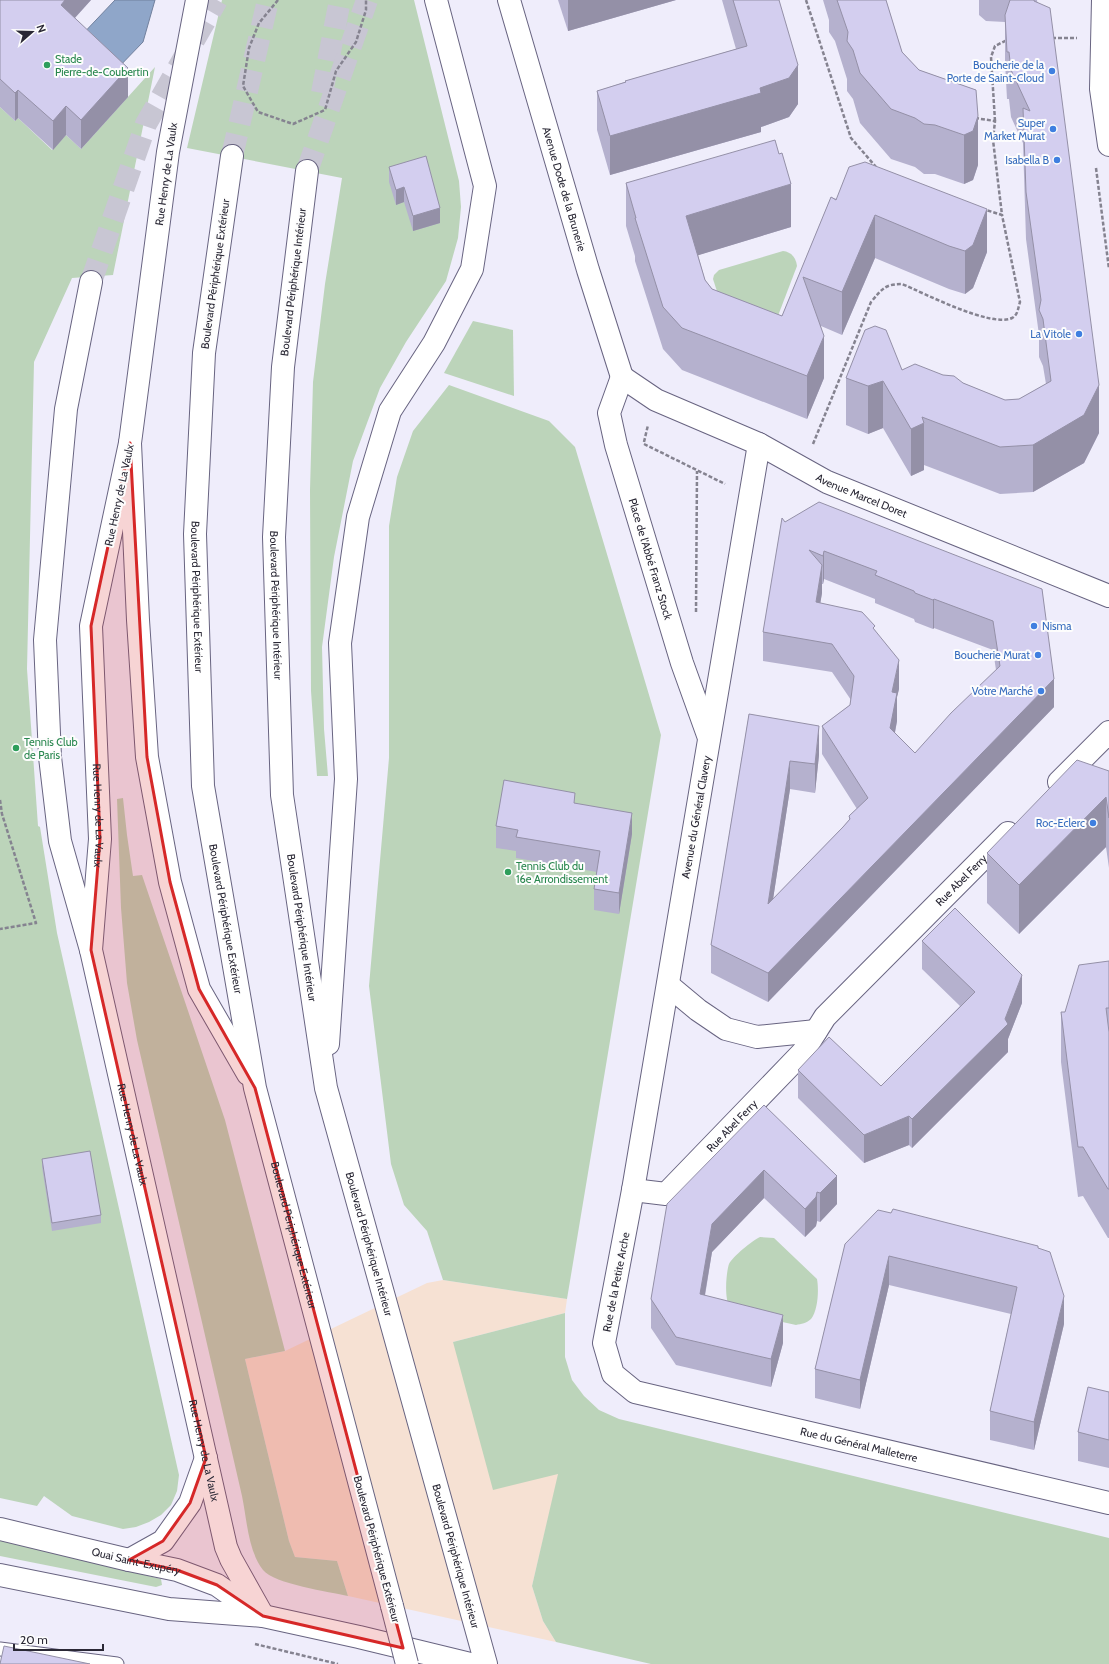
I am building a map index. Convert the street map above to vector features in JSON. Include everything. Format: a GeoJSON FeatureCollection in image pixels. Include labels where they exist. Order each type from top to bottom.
{"type":"FeatureCollection","features":[{"type":"Feature","properties":{"kind":"main road","name":"Rue Henry de La Vaulx"},"geometry":{"type":"LineString","coordinates":[[197,0],[168,152],[130,443],[91,626],[100,839],[91,950],[226,1547],[231,1559],[263,1616]]}},
{"type":"Feature","properties":{"kind":"main road"},"geometry":{"type":"LineString","coordinates":[[326,1088],[346,779],[340,643],[358,517],[390,412],[434,343],[472,269],[485,186],[436,0]]}},
{"type":"Feature","properties":{"kind":"main road","name":"Avenue Dode de la Brunerie"},"geometry":{"type":"LineString","coordinates":[[509,0],[588,270],[622,377]]}},
{"type":"Feature","properties":{"kind":"main road"},"geometry":{"type":"LineString","coordinates":[[1105,8],[1101,89],[1109,145]]}},
{"type":"Feature","properties":{"kind":"main road","name":"Boulevard Périphérique Extérieur"},"geometry":{"type":"LineString","coordinates":[[232,156],[204,353],[195,534],[203,786],[255,1088],[407,1664]]}},
{"type":"Feature","properties":{"kind":"main road","name":"Boulevard Périphérique Intérieur"},"geometry":{"type":"LineString","coordinates":[[307,171],[283,367],[274,537],[282,795],[326,1088],[486,1664]]}},
{"type":"Feature","properties":{"kind":"main road"},"geometry":{"type":"LineString","coordinates":[[91,282],[66,409],[45,640],[50,757],[60,841],[91,950]]}},
{"type":"Feature","properties":{"kind":"main road","name":"Avenue Marcel Doret"},"geometry":{"type":"LineString","coordinates":[[622,377],[656,400],[759,444],[827,482],[1109,596]]}},
{"type":"Feature","properties":{"kind":"main road","name":"Place de l'Abbé Franz Stock"},"geometry":{"type":"LineString","coordinates":[[622,377],[609,413],[616,445],[682,663],[709,739]]}},
{"type":"Feature","properties":{"kind":"main road"},"geometry":{"type":"LineString","coordinates":[[130,443],[138,620],[147,757],[170,882],[199,989],[255,1088]]}},
{"type":"Feature","properties":{"kind":"main road","name":"Avenue du Général Clavery"},"geometry":{"type":"LineString","coordinates":[[633,1190],[759,444]]}},
{"type":"Feature","properties":{"kind":"main road"},"geometry":{"type":"LineString","coordinates":[[1045,796],[1109,732]]}},
{"type":"Feature","properties":{"kind":"main road","name":"Rue Abel Ferry"},"geometry":{"type":"LineString","coordinates":[[633,1190],[666,1194],[803,1052],[825,1017],[1024,817]]}},
{"type":"Feature","properties":{"kind":"main road"},"geometry":{"type":"LineString","coordinates":[[668,985],[698,1010],[726,1029],[757,1037],[816,1031]]}},
{"type":"Feature","properties":{"kind":"main road","name":"Rue de la Petite Arche"},"geometry":{"type":"LineString","coordinates":[[613,1374],[604,1343],[633,1190]]}},
{"type":"Feature","properties":{"kind":"main road","name":"Rue du Général Malleterre"},"geometry":{"type":"LineString","coordinates":[[613,1374],[635,1392],[1109,1504]]}},
{"type":"Feature","properties":{"kind":"main road"},"geometry":{"type":"LineString","coordinates":[[129,1560],[163,1541],[190,1504],[206,1458]]}},
{"type":"Feature","properties":{"kind":"main road","name":"Quai Saint-Exupéry"},"geometry":{"type":"LineString","coordinates":[[0,1529],[177,1570],[216,1585],[263,1616]]}},
{"type":"Feature","properties":{"kind":"main road","name":"Quai Saint-Exupéry"},"geometry":{"type":"LineString","coordinates":[[0,1575],[169,1609],[263,1616],[358,1637],[458,1663]]}},
{"type":"Feature","properties":{"kind":"lane"},"geometry":{"type":"LineString","coordinates":[[0,1649],[117,1664]]}},
{"type":"Feature","properties":{"kind":"path"},"geometry":{"type":"LineString","coordinates":[[278,0],[259,23],[249,48],[243,86],[258,112],[293,124],[325,110],[336,71],[356,42],[366,10],[366,0]]}},
{"type":"Feature","properties":{"kind":"path"},"geometry":{"type":"LineString","coordinates":[[806,0],[851,138],[871,163],[881,171]]}},
{"type":"Feature","properties":{"kind":"path"},"geometry":{"type":"LineString","coordinates":[[820,424],[871,302],[883,288],[892,284],[902,284],[971,314],[1001,321],[1012,318],[1017,314],[1020,302],[1002,215],[993,140],[995,121],[991,57],[995,46],[1003,41],[1009,40]]}},
{"type":"Feature","properties":{"kind":"path"},"geometry":{"type":"LineString","coordinates":[[974,118],[995,121]]}},
{"type":"Feature","properties":{"kind":"path"},"geometry":{"type":"LineString","coordinates":[[979,208],[1002,215]]}},
{"type":"Feature","properties":{"kind":"path"},"geometry":{"type":"LineString","coordinates":[[643,444],[728,486]]}},
{"type":"Feature","properties":{"kind":"path"},"geometry":{"type":"LineString","coordinates":[[696,617],[698,471]]}},
{"type":"Feature","properties":{"kind":"path"},"geometry":{"type":"LineString","coordinates":[[0,800],[2,814],[36,923],[0,929]]}},
{"type":"Feature","properties":{"kind":"highlighted area"},"geometry":{"type":"Polygon","coordinates":[[[130,443],[147,757],[170,882],[199,989],[255,1088],[403,1648],[263,1616],[217,1585],[177,1570],[129,1560],[163,1541],[190,1503],[206,1458],[91,950],[100,839],[91,626],[130,443]]]}},
{"type":"Feature","properties":{"kind":"shaded area"},"geometry":{"type":"Polygon","coordinates":[[[443,1280],[567,1299],[565,1313],[453,1342],[559,1473],[532,1586],[543,1621],[556,1642],[348,1596],[337,1561],[295,1557],[289,1541],[245,1359],[285,1351],[427,1283],[443,1280]]]}},
{"type":"Feature","properties":{"kind":"green space"},"geometry":{"type":"Polygon","coordinates":[[[222,0],[414,0],[459,181],[461,207],[458,238],[446,281],[406,342],[380,388],[353,461],[334,557],[322,647],[324,729],[328,776],[317,776],[311,691],[310,490],[313,382],[325,284],[342,178],[187,148],[222,0]]]}},
{"type":"Feature","properties":{"kind":"green space","name":"Tennis Club de Paris"},"geometry":{"type":"Polygon","coordinates":[[[155,67],[113,275],[72,278],[34,362],[27,669],[38,826],[40,827],[57,933],[179,1475],[177,1491],[171,1505],[161,1515],[136,1527],[123,1529],[72,1516],[44,1496],[37,1506],[0,1498],[0,107],[15,121],[18,118],[52,150],[66,135],[81,149],[155,67]]]}},
{"type":"Feature","properties":{"kind":"green space"},"geometry":{"type":"Polygon","coordinates":[[[783,251],[788,252],[793,256],[796,260],[797,266],[776,321],[723,310],[713,279],[714,275],[719,270],[783,251]]]}},
{"type":"Feature","properties":{"kind":"green space"},"geometry":{"type":"Polygon","coordinates":[[[473,321],[513,330],[514,396],[444,373],[473,321]]]}},
{"type":"Feature","properties":{"kind":"green space","name":"Tennis Club du 16e Arrondissement"},"geometry":{"type":"Polygon","coordinates":[[[449,385],[549,421],[575,447],[661,735],[567,1299],[443,1280],[427,1231],[404,1205],[391,1164],[369,986],[389,758],[389,526],[397,477],[413,431],[449,385]]]}},
{"type":"Feature","properties":{"kind":"green space"},"geometry":{"type":"Polygon","coordinates":[[[123,798],[133,876],[142,875],[225,1120],[285,1351],[245,1359],[289,1541],[295,1557],[337,1561],[348,1596],[316,1590],[290,1583],[269,1575],[263,1570],[258,1562],[251,1545],[242,1496],[137,1040],[127,983],[121,908],[117,799],[123,798]]]}},
{"type":"Feature","properties":{"kind":"green space"},"geometry":{"type":"Polygon","coordinates":[[[760,1237],[774,1238],[817,1279],[817,1305],[811,1319],[808,1321],[796,1325],[738,1312],[728,1304],[726,1280],[729,1264],[743,1249],[760,1237]]]}},
{"type":"Feature","properties":{"kind":"green space"},"geometry":{"type":"Polygon","coordinates":[[[565,1313],[565,1357],[572,1380],[584,1396],[599,1410],[619,1419],[1109,1538],[1109,1664],[651,1664],[556,1642],[543,1621],[532,1586],[558,1474],[493,1490],[453,1342],[565,1313]]]}},
{"type":"Feature","properties":{"kind":"green space"},"geometry":{"type":"Polygon","coordinates":[[[0,1539],[161,1579],[162,1585],[156,1587],[0,1556],[0,1539]]]}},
{"type":"Feature","properties":{"kind":"water"},"geometry":{"type":"Polygon","coordinates":[[[115,0],[155,0],[143,42],[113,73],[78,39],[115,0]]]}},
{"type":"Feature","properties":{"kind":"building","name":"Stade Pierre-de-Coubertin"},"geometry":{"type":"Polygon","coordinates":[[[0,0],[65,0],[61,5],[128,68],[81,120],[66,106],[53,121],[18,90],[15,93],[0,79],[0,0]]]}},
{"type":"Feature","properties":{"kind":"building"},"geometry":{"type":"Polygon","coordinates":[[[733,0],[779,0],[798,65],[789,78],[760,88],[761,93],[610,136],[597,91],[626,82],[625,81],[747,46],[733,0]]]}},
{"type":"Feature","properties":{"kind":"building"},"geometry":{"type":"Polygon","coordinates":[[[837,0],[886,0],[902,52],[919,70],[976,90],[978,116],[973,131],[964,135],[935,125],[924,124],[915,118],[891,109],[860,73],[853,50],[847,41],[848,32],[837,0]]]}},
{"type":"Feature","properties":{"kind":"building"},"geometry":{"type":"Polygon","coordinates":[[[1010,0],[1034,0],[1050,8],[1099,385],[1084,415],[1033,445],[1000,447],[922,417],[924,423],[911,429],[883,381],[868,386],[846,378],[865,330],[875,326],[886,330],[902,370],[915,364],[943,375],[954,376],[963,383],[1005,400],[1019,399],[1051,381],[1043,319],[1039,310],[1041,300],[1026,192],[1023,108],[1030,111],[1011,70],[1009,52],[1007,52],[1005,15],[1010,0]]]}},
{"type":"Feature","properties":{"kind":"building"},"geometry":{"type":"Polygon","coordinates":[[[775,140],[779,154],[782,153],[791,184],[686,216],[705,280],[712,289],[782,316],[831,197],[836,200],[849,167],[865,162],[987,209],[973,245],[965,251],[949,246],[875,215],[842,292],[803,277],[824,336],[807,376],[682,328],[663,307],[635,218],[626,183],[775,140]]]}},
{"type":"Feature","properties":{"kind":"building"},"geometry":{"type":"Polygon","coordinates":[[[426,156],[440,208],[413,216],[404,187],[396,190],[389,167],[426,156]]]}},
{"type":"Feature","properties":{"kind":"building"},"geometry":{"type":"Polygon","coordinates":[[[819,502],[1042,589],[1054,679],[768,973],[711,945],[749,714],[819,726],[815,764],[790,761],[768,904],[843,827],[850,819],[849,816],[868,798],[822,726],[850,705],[854,676],[832,644],[763,632],[782,518],[785,522],[819,502]],[[809,550],[822,565],[816,602],[862,612],[875,626],[873,628],[899,660],[892,692],[897,693],[890,728],[915,753],[951,713],[1000,666],[993,621],[915,593],[914,591],[875,575],[877,571],[824,551],[823,556],[809,550]]]}},
{"type":"Feature","properties":{"kind":"building"},"geometry":{"type":"Polygon","coordinates":[[[1077,760],[1109,771],[1109,818],[1106,797],[1019,885],[987,853],[1077,760]]]}},
{"type":"Feature","properties":{"kind":"building"},"geometry":{"type":"Polygon","coordinates":[[[504,780],[575,793],[574,803],[632,813],[619,893],[594,889],[600,851],[516,837],[518,830],[496,826],[504,780]]]}},
{"type":"Feature","properties":{"kind":"building"},"geometry":{"type":"Polygon","coordinates":[[[955,908],[1022,975],[1005,1019],[1008,1024],[912,1119],[909,1116],[864,1135],[798,1070],[829,1037],[881,1086],[975,992],[922,941],[955,908]]]}},
{"type":"Feature","properties":{"kind":"building"},"geometry":{"type":"Polygon","coordinates":[[[1109,961],[1109,1008],[1106,1008],[1109,1032],[1108,1189],[1083,1147],[1078,1147],[1061,1012],[1065,1012],[1079,965],[1109,961]]]}},
{"type":"Feature","properties":{"kind":"building"},"geometry":{"type":"Polygon","coordinates":[[[764,1105],[837,1176],[820,1193],[817,1192],[816,1197],[805,1209],[764,1170],[712,1224],[700,1294],[783,1315],[771,1359],[676,1337],[651,1299],[667,1204],[764,1105]]]}},
{"type":"Feature","properties":{"kind":"building"},"geometry":{"type":"Polygon","coordinates":[[[90,1151],[101,1215],[52,1223],[42,1159],[90,1151]]]}},
{"type":"Feature","properties":{"kind":"building"},"geometry":{"type":"Polygon","coordinates":[[[893,1209],[1038,1246],[1038,1248],[1050,1252],[1064,1296],[1034,1422],[990,1411],[1017,1287],[889,1256],[860,1380],[815,1369],[845,1244],[878,1210],[891,1213],[893,1209]]]}},
{"type":"Feature","properties":{"kind":"building"},"geometry":{"type":"Polygon","coordinates":[[[1088,1387],[1109,1392],[1109,1440],[1078,1432],[1088,1387]]]}},
{"type":"Feature","properties":{"kind":"building"},"geometry":{"type":"Polygon","coordinates":[[[4,1646],[90,1664],[0,1664],[4,1646]]]}},
{"type":"Feature","properties":{"kind":"tunnel"},"geometry":{"type":"LineString","coordinates":[[91,282],[146,124],[217,0]]}},
{"type":"Feature","properties":{"kind":"tunnel"},"geometry":{"type":"LineString","coordinates":[[232,156],[268,0]]}},
{"type":"Feature","properties":{"kind":"tunnel"},"geometry":{"type":"LineString","coordinates":[[322,93],[340,0]]}},
{"type":"Feature","properties":{"kind":"tunnel"},"geometry":{"type":"LineString","coordinates":[[307,171],[367,0]]}},
{"type":"Feature","properties":{"kind":"place","name":"Stade Pierre-de-Coubertin"},"geometry":{"type":"Point","coordinates":[47,65]}},
{"type":"Feature","properties":{"kind":"place","name":"Boucherie de la Porte de Saint-Cloud"},"geometry":{"type":"Point","coordinates":[1052,71]}},
{"type":"Feature","properties":{"kind":"place","name":"Super Market Murat"},"geometry":{"type":"Point","coordinates":[1053,129]}},
{"type":"Feature","properties":{"kind":"place","name":"Isabella B"},"geometry":{"type":"Point","coordinates":[1057,160]}},
{"type":"Feature","properties":{"kind":"place","name":"La Vitole"},"geometry":{"type":"Point","coordinates":[1079,334]}},
{"type":"Feature","properties":{"kind":"place","name":"Nisma"},"geometry":{"type":"Point","coordinates":[1034,626]}},
{"type":"Feature","properties":{"kind":"place","name":"Boucherie Murat"},"geometry":{"type":"Point","coordinates":[1038,655]}},
{"type":"Feature","properties":{"kind":"place","name":"Votre Marché"},"geometry":{"type":"Point","coordinates":[1041,691]}},
{"type":"Feature","properties":{"kind":"place","name":"Tennis Club de Paris"},"geometry":{"type":"Point","coordinates":[16,748]}},
{"type":"Feature","properties":{"kind":"place","name":"Roc-Eclerc"},"geometry":{"type":"Point","coordinates":[1093,823]}},
{"type":"Feature","properties":{"kind":"place","name":"Tennis Club du 16e Arrondissement"},"geometry":{"type":"Point","coordinates":[508,872]}}]}
